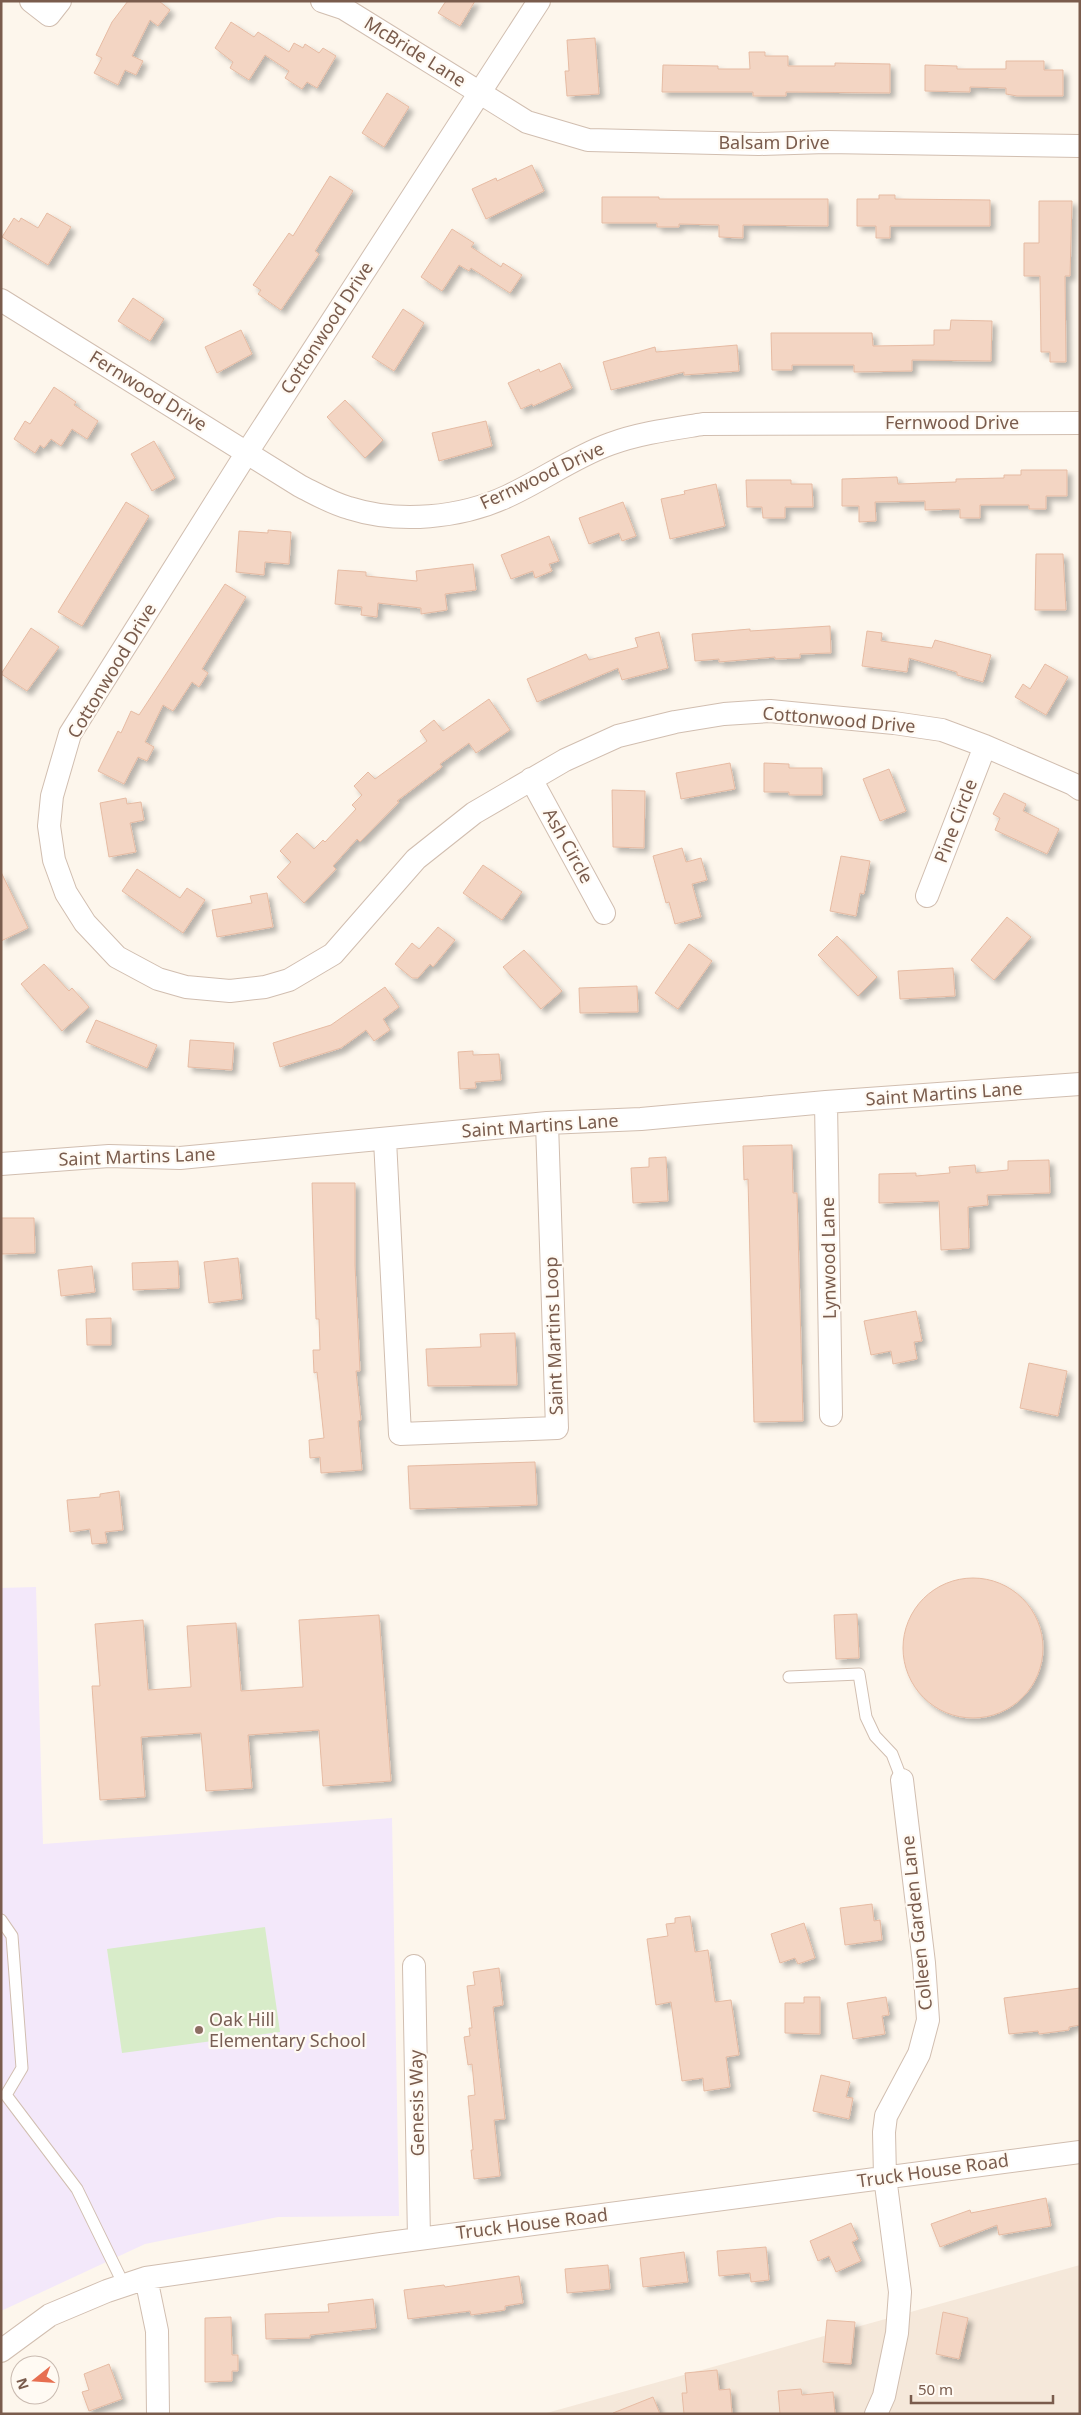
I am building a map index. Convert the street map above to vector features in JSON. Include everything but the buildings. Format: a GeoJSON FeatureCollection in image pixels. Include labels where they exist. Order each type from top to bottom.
{"type":"FeatureCollection","features":[{"type":"Feature","properties":{"kind":"street"},"geometry":{"type":"LineString","coordinates":[[31,1],[49,15],[60,1]]}},
{"type":"Feature","properties":{"kind":"street","name":"Cottonwood Drive"},"geometry":{"type":"LineString","coordinates":[[539,1],[246,454],[70,734],[52,796],[49,826],[54,860],[66,893],[85,923],[117,957],[158,979],[186,987],[230,990],[265,987],[289,980],[334,954],[416,859],[474,813],[565,760],[618,736],[674,722],[724,714],[770,711],[894,723],[942,730],[1078,781]]}},
{"type":"Feature","properties":{"kind":"street","name":"McBride Lane"},"geometry":{"type":"LineString","coordinates":[[337,4],[479,92]]}},
{"type":"Feature","properties":{"kind":"street","name":"Balsam Drive"},"geometry":{"type":"LineString","coordinates":[[479,92],[527,122],[588,140],[759,144],[826,142],[1080,146]]}},
{"type":"Feature","properties":{"kind":"street","name":"Fernwood Drive"},"geometry":{"type":"LineString","coordinates":[[1,300],[117,370],[246,454],[308,490],[349,508],[397,517],[464,511],[489,504],[611,443],[664,430],[703,424],[1080,424]]}},
{"type":"Feature","properties":{"kind":"street","name":"Pine Circle"},"geometry":{"type":"LineString","coordinates":[[927,896],[985,746]]}},
{"type":"Feature","properties":{"kind":"street","name":"Ash Circle"},"geometry":{"type":"LineString","coordinates":[[531,779],[604,913]]}},
{"type":"Feature","properties":{"kind":"street","name":"Saint Martins Lane"},"geometry":{"type":"LineString","coordinates":[[1,1164],[109,1156],[180,1158],[385,1140],[547,1123],[640,1118],[826,1102],[1080,1084]]}},
{"type":"Feature","properties":{"kind":"street","name":"Lynwood Lane"},"geometry":{"type":"LineString","coordinates":[[826,1102],[831,1415]]}},
{"type":"Feature","properties":{"kind":"street","name":"Saint Martins Loop"},"geometry":{"type":"LineString","coordinates":[[385,1140],[400,1434],[557,1428],[547,1123]]}},
{"type":"Feature","properties":{"kind":"street","name":"Colleen Garden Lane"},"geometry":{"type":"LineString","coordinates":[[876,2414],[884,2396],[897,2333],[900,2300],[899,2267],[883,2155],[886,2116],[919,2054],[928,2020],[924,1963],[902,1780]]}},
{"type":"Feature","properties":{"kind":"street","name":"Genesis Way"},"geometry":{"type":"LineString","coordinates":[[414,1966],[419,2239]]}},
{"type":"Feature","properties":{"kind":"street","name":"Truck House Road"},"geometry":{"type":"LineString","coordinates":[[1,2351],[50,2315],[146,2278],[419,2239],[1080,2152]]}},
{"type":"Feature","properties":{"kind":"street"},"geometry":{"type":"LineString","coordinates":[[146,2278],[157,2331],[158,2414]]}},
{"type":"Feature","properties":{"kind":"lane"},"geometry":{"type":"LineString","coordinates":[[789,1678],[859,1674],[866,1717],[875,1736],[892,1754],[902,1780]]}},
{"type":"Feature","properties":{"kind":"lane"},"geometry":{"type":"LineString","coordinates":[[1,1920],[12,1936],[22,2068],[4,2095],[77,2189],[124,2285]]}},
{"type":"Feature","properties":{"kind":"shaded area","name":"Oak Hill Elementary School"},"geometry":{"type":"Polygon","coordinates":[[[36,1587],[43,1844],[392,1818],[399,2216],[278,2217],[145,2244],[1,2311],[1,1588],[36,1587]]]}},
{"type":"Feature","properties":{"kind":"shaded area"},"geometry":{"type":"Polygon","coordinates":[[[1080,2265],[1080,2414],[543,2414],[1080,2265]]]}},
{"type":"Feature","properties":{"kind":"green space"},"geometry":{"type":"Polygon","coordinates":[[[265,1927],[280,2032],[122,2053],[107,1949],[265,1927]]]}},
{"type":"Feature","properties":{"kind":"place","name":"Oak Hill Elementary School"},"geometry":{"type":"Point","coordinates":[199,2030]}}]}
